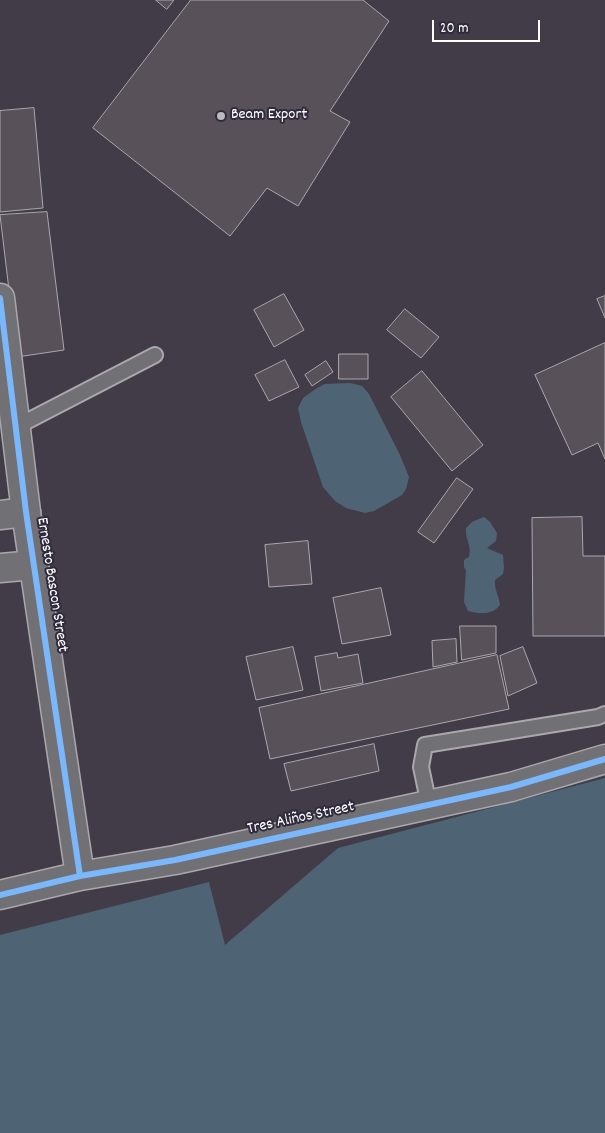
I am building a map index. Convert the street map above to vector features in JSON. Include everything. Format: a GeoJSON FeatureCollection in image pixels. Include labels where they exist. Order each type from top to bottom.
{"type":"FeatureCollection","features":[{"type":"Feature","properties":{"kind":"street","name":"Ernesto Bascon Street"},"geometry":{"type":"LineString","coordinates":[[0,298],[16,427],[13,513],[34,565],[80,876]]}},
{"type":"Feature","properties":{"kind":"street"},"geometry":{"type":"LineString","coordinates":[[0,568],[34,565]]}},
{"type":"Feature","properties":{"kind":"street","name":"Tres Aliños Street"},"geometry":{"type":"LineString","coordinates":[[0,896],[80,876],[175,860],[511,788],[605,759]]}},
{"type":"Feature","properties":{"kind":"lane"},"geometry":{"type":"LineString","coordinates":[[16,427],[155,354]]}},
{"type":"Feature","properties":{"kind":"lane"},"geometry":{"type":"LineString","coordinates":[[429,805],[421,767],[425,745],[598,717],[605,714]]}},
{"type":"Feature","properties":{"kind":"water"},"geometry":{"type":"Polygon","coordinates":[[[350,383],[362,386],[369,394],[409,477],[406,489],[402,495],[374,511],[365,513],[346,508],[335,501],[323,487],[298,408],[303,398],[325,384],[350,383]]]}},
{"type":"Feature","properties":{"kind":"water"},"geometry":{"type":"Polygon","coordinates":[[[484,517],[490,522],[497,533],[496,541],[487,548],[503,555],[504,568],[503,574],[495,580],[500,605],[494,611],[481,613],[468,611],[464,602],[466,570],[464,560],[469,557],[470,553],[466,528],[472,522],[484,517]]]}},
{"type":"Feature","properties":{"kind":"water"},"geometry":{"type":"Polygon","coordinates":[[[605,778],[605,1133],[0,1133],[0,935],[209,882],[225,945],[338,848],[605,778]]]}},
{"type":"Feature","properties":{"kind":"building"},"geometry":{"type":"Polygon","coordinates":[[[156,0],[174,0],[167,9],[156,0]]]}},
{"type":"Feature","properties":{"kind":"building","name":"Beam Export"},"geometry":{"type":"Polygon","coordinates":[[[191,0],[363,0],[389,21],[330,111],[350,122],[298,206],[267,188],[230,236],[93,128],[191,0]]]}},
{"type":"Feature","properties":{"kind":"building"},"geometry":{"type":"Polygon","coordinates":[[[34,108],[43,208],[0,212],[0,111],[34,108]]]}},
{"type":"Feature","properties":{"kind":"building"},"geometry":{"type":"Polygon","coordinates":[[[47,212],[64,350],[17,357],[0,215],[47,212]]]}},
{"type":"Feature","properties":{"kind":"building"},"geometry":{"type":"Polygon","coordinates":[[[284,294],[304,330],[274,347],[254,310],[284,294]]]}},
{"type":"Feature","properties":{"kind":"building"},"geometry":{"type":"Polygon","coordinates":[[[605,296],[605,318],[597,299],[605,296]]]}},
{"type":"Feature","properties":{"kind":"building"},"geometry":{"type":"Polygon","coordinates":[[[405,309],[439,337],[421,358],[387,330],[405,309]]]}},
{"type":"Feature","properties":{"kind":"building"},"geometry":{"type":"Polygon","coordinates":[[[605,343],[605,459],[598,443],[572,455],[535,375],[605,343]]]}},
{"type":"Feature","properties":{"kind":"building"},"geometry":{"type":"Polygon","coordinates":[[[339,354],[368,354],[368,379],[339,379],[339,354]]]}},
{"type":"Feature","properties":{"kind":"building"},"geometry":{"type":"Polygon","coordinates":[[[285,360],[299,387],[269,401],[255,375],[285,360]]]}},
{"type":"Feature","properties":{"kind":"building"},"geometry":{"type":"Polygon","coordinates":[[[326,361],[333,372],[312,386],[305,375],[326,361]]]}},
{"type":"Feature","properties":{"kind":"building"},"geometry":{"type":"Polygon","coordinates":[[[422,371],[483,445],[452,471],[391,397],[422,371]]]}},
{"type":"Feature","properties":{"kind":"building"},"geometry":{"type":"Polygon","coordinates":[[[457,478],[473,489],[434,543],[418,532],[457,478]]]}},
{"type":"Feature","properties":{"kind":"building"},"geometry":{"type":"Polygon","coordinates":[[[582,517],[583,556],[605,556],[605,636],[533,636],[532,518],[582,517]]]}},
{"type":"Feature","properties":{"kind":"building"},"geometry":{"type":"Polygon","coordinates":[[[308,541],[312,584],[269,587],[265,545],[308,541]]]}},
{"type":"Feature","properties":{"kind":"building"},"geometry":{"type":"Polygon","coordinates":[[[381,588],[391,635],[342,644],[333,598],[381,588]]]}},
{"type":"Feature","properties":{"kind":"building"},"geometry":{"type":"Polygon","coordinates":[[[460,626],[496,626],[496,653],[462,660],[460,626]]]}},
{"type":"Feature","properties":{"kind":"building"},"geometry":{"type":"Polygon","coordinates":[[[456,639],[457,662],[433,667],[432,641],[456,639]]]}},
{"type":"Feature","properties":{"kind":"building"},"geometry":{"type":"Polygon","coordinates":[[[293,647],[303,690],[256,700],[246,657],[293,647]]]}},
{"type":"Feature","properties":{"kind":"building"},"geometry":{"type":"Polygon","coordinates":[[[523,647],[537,683],[508,696],[500,656],[523,647]]]}},
{"type":"Feature","properties":{"kind":"building"},"geometry":{"type":"Polygon","coordinates":[[[337,653],[338,658],[358,654],[363,683],[321,691],[315,657],[337,653]]]}},
{"type":"Feature","properties":{"kind":"building"},"geometry":{"type":"Polygon","coordinates":[[[497,655],[509,709],[270,759],[259,708],[497,655]]]}},
{"type":"Feature","properties":{"kind":"building"},"geometry":{"type":"Polygon","coordinates":[[[374,744],[379,771],[291,791],[284,764],[374,744]]]}},
{"type":"Feature","properties":{"kind":"cycle path"},"geometry":{"type":"LineString","coordinates":[[0,298],[26,512],[80,876]]}},
{"type":"Feature","properties":{"kind":"cycle path"},"geometry":{"type":"LineString","coordinates":[[0,895],[80,876],[175,860],[511,787],[605,759]]}},
{"type":"Feature","properties":{"kind":"place","name":"Beam Export"},"geometry":{"type":"Point","coordinates":[221,116]}}]}
